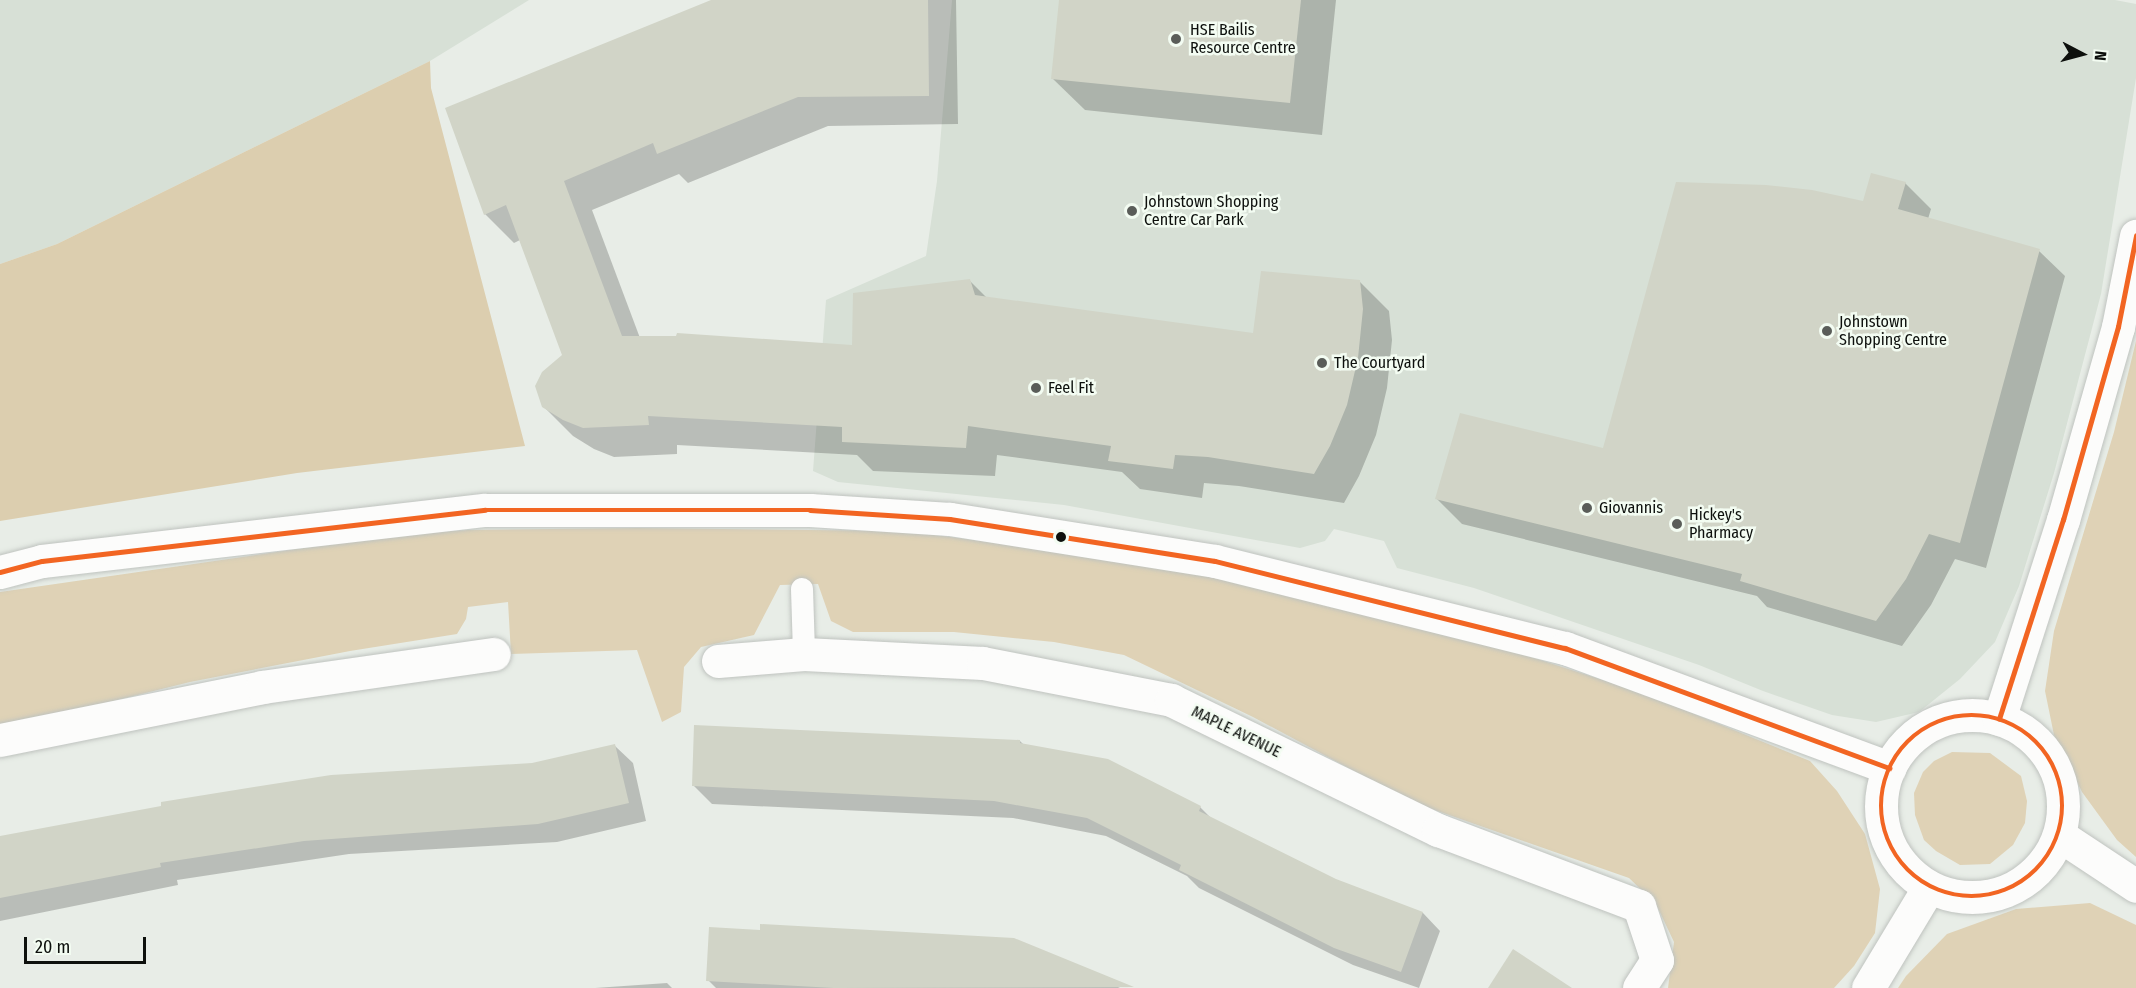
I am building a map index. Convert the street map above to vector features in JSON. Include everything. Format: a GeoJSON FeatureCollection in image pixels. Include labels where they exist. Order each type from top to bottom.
{"type":"FeatureCollection","features":[{"type":"Feature","properties":{"kind":"street"},"geometry":{"type":"LineString","coordinates":[[1999,719],[2063,519],[2115,339],[2136,236]]}},
{"type":"Feature","properties":{"kind":"street"},"geometry":{"type":"LineString","coordinates":[[0,572],[42,561],[485,510],[810,510],[950,519],[1215,561],[1565,648],[1889,768]]}},
{"type":"Feature","properties":{"kind":"street"},"geometry":{"type":"LineString","coordinates":[[0,740],[262,687],[494,654]]}},
{"type":"Feature","properties":{"kind":"street","name":"MAPLE AVENUE"},"geometry":{"type":"LineString","coordinates":[[718,661],[804,654],[983,663],[1171,700],[1438,830],[1639,906],[1657,960],[1639,988]]}},
{"type":"Feature","properties":{"kind":"street"},"geometry":{"type":"LineString","coordinates":[[1978,715],[1999,719],[2031,736],[2049,757],[2063,792],[2064,814],[2059,836],[2047,860],[2035,873],[2006,892],[1972,898],[1955,896],[1929,887],[1911,875],[1897,858],[1884,832],[1881,796],[1889,768],[1901,748],[1915,735],[1935,723],[1957,716],[1978,715]]}},
{"type":"Feature","properties":{"kind":"street"},"geometry":{"type":"LineString","coordinates":[[2059,836],[2136,885]]}},
{"type":"Feature","properties":{"kind":"street"},"geometry":{"type":"LineString","coordinates":[[1868,988],[1929,887]]}},
{"type":"Feature","properties":{"kind":"lane"},"geometry":{"type":"LineString","coordinates":[[802,589],[804,654]]}},
{"type":"Feature","properties":{"kind":"shaded area"},"geometry":{"type":"Polygon","coordinates":[[[0,0],[529,0],[430,61],[57,244],[0,264],[0,0]]]}},
{"type":"Feature","properties":{"kind":"shaded area","name":"Johnstown Shopping Centre"},"geometry":{"type":"Polygon","coordinates":[[[952,0],[2115,0],[2136,4],[2136,78],[2101,294],[2054,473],[2019,586],[1995,642],[1960,679],[1919,712],[1876,722],[1832,715],[1763,691],[1699,665],[1474,588],[1397,568],[1384,541],[1334,529],[1325,541],[1300,548],[1064,505],[838,482],[813,471],[826,300],[926,256],[937,181],[952,0]]]}},
{"type":"Feature","properties":{"kind":"shaded area"},"geometry":{"type":"Polygon","coordinates":[[[430,61],[431,88],[525,446],[297,473],[0,521],[0,264],[57,244],[430,61]]]}},
{"type":"Feature","properties":{"kind":"shaded area"},"geometry":{"type":"Polygon","coordinates":[[[2136,341],[2136,857],[2117,840],[2082,792],[2054,735],[2045,691],[2054,631],[2114,432],[2136,341]]]}},
{"type":"Feature","properties":{"kind":"shaded area"},"geometry":{"type":"Polygon","coordinates":[[[637,528],[904,531],[1127,560],[1292,594],[1491,644],[1640,692],[1810,761],[1837,791],[1865,834],[1880,889],[1875,933],[1854,966],[1834,988],[1668,988],[1674,942],[1656,904],[1629,878],[1412,802],[1253,717],[1124,655],[1054,642],[954,632],[853,632],[831,621],[818,584],[780,585],[754,635],[701,647],[684,667],[681,712],[662,722],[637,650],[511,654],[508,602],[468,607],[466,619],[457,634],[350,651],[190,682],[0,729],[0,592],[394,535],[468,530],[637,528]]]}},
{"type":"Feature","properties":{"kind":"shaded area"},"geometry":{"type":"Polygon","coordinates":[[[1952,752],[1990,753],[2021,776],[2027,801],[2025,823],[2013,845],[1990,864],[1960,865],[1936,851],[1924,840],[1915,815],[1914,793],[1923,772],[1934,761],[1952,752]]]}},
{"type":"Feature","properties":{"kind":"shaded area"},"geometry":{"type":"Polygon","coordinates":[[[2090,903],[2136,925],[2136,988],[1898,988],[1906,976],[1947,934],[2016,909],[2090,903]]]}},
{"type":"Feature","properties":{"kind":"building"},"geometry":{"type":"Polygon","coordinates":[[[711,0],[928,0],[929,96],[798,97],[657,154],[653,143],[564,181],[622,336],[676,336],[677,333],[852,345],[853,293],[970,279],[975,295],[1253,333],[1261,271],[1360,280],[1363,309],[1358,358],[1347,405],[1330,446],[1314,474],[1208,457],[1175,455],[1173,469],[1108,461],[1111,446],[968,426],[966,448],[842,442],[842,427],[648,416],[649,425],[583,428],[563,420],[542,407],[535,386],[542,372],[562,355],[506,205],[484,215],[445,108],[711,0]]]}},
{"type":"Feature","properties":{"kind":"building","name":"HSE Bailis Resource Centre"},"geometry":{"type":"Polygon","coordinates":[[[1059,0],[1301,0],[1290,103],[1051,79],[1059,0]]]}},
{"type":"Feature","properties":{"kind":"building","name":"Johnstown Shopping Centre"},"geometry":{"type":"Polygon","coordinates":[[[1871,173],[1906,182],[1898,209],[2040,249],[1960,543],[1929,534],[1906,579],[1876,621],[1740,581],[1742,574],[1435,499],[1460,413],[1603,448],[1676,182],[1766,185],[1812,190],[1863,201],[1871,173]]]}},
{"type":"Feature","properties":{"kind":"building"},"geometry":{"type":"Polygon","coordinates":[[[694,725],[1020,740],[1020,743],[1108,759],[1201,806],[1199,811],[1336,879],[1423,912],[1401,972],[1334,948],[1179,870],[1181,865],[1087,818],[994,801],[692,786],[694,725]]]}},
{"type":"Feature","properties":{"kind":"building"},"geometry":{"type":"Polygon","coordinates":[[[615,744],[629,803],[538,824],[304,841],[160,863],[161,867],[0,898],[0,836],[161,806],[161,802],[331,775],[532,763],[615,744]]]}},
{"type":"Feature","properties":{"kind":"building"},"geometry":{"type":"Polygon","coordinates":[[[760,924],[1014,938],[1134,987],[834,988],[706,981],[709,927],[760,930],[760,924]]]}},
{"type":"Feature","properties":{"kind":"building"},"geometry":{"type":"Polygon","coordinates":[[[1513,949],[1572,988],[1488,988],[1513,949]]]}},
{"type":"Feature","properties":{"kind":"transit line"},"geometry":{"type":"LineString","coordinates":[[1999,719],[2063,520],[2118,327],[2136,236]]}},
{"type":"Feature","properties":{"kind":"transit line"},"geometry":{"type":"LineString","coordinates":[[0,572],[42,561],[485,510],[810,510],[950,519],[1215,561],[1565,648],[1889,768]]}},
{"type":"Feature","properties":{"kind":"transit line"},"geometry":{"type":"LineString","coordinates":[[1972,715],[2007,722],[2023,730],[2036,742],[2048,755],[2056,771],[2063,806],[2056,841],[2048,857],[2036,870],[2023,882],[2007,890],[1972,897],[1937,890],[1921,882],[1908,870],[1896,857],[1888,841],[1881,806],[1888,771],[1896,755],[1908,742],[1921,730],[1937,722],[1972,715]]}},
{"type":"Feature","properties":{"kind":"place","name":"HSE Bailis Resource Centre"},"geometry":{"type":"Point","coordinates":[1176,39]}},
{"type":"Feature","properties":{"kind":"place","name":"Johnstown Shopping Centre Car Park"},"geometry":{"type":"Point","coordinates":[1132,211]}},
{"type":"Feature","properties":{"kind":"place","name":"Johnstown Shopping Centre"},"geometry":{"type":"Point","coordinates":[1827,331]}},
{"type":"Feature","properties":{"kind":"place","name":"The Courtyard"},"geometry":{"type":"Point","coordinates":[1322,363]}},
{"type":"Feature","properties":{"kind":"place","name":"Feel Fit"},"geometry":{"type":"Point","coordinates":[1036,388]}},
{"type":"Feature","properties":{"kind":"place","name":"Giovannis"},"geometry":{"type":"Point","coordinates":[1587,508]}},
{"type":"Feature","properties":{"kind":"place","name":"Hickey's Pharmacy"},"geometry":{"type":"Point","coordinates":[1677,524]}}]}
